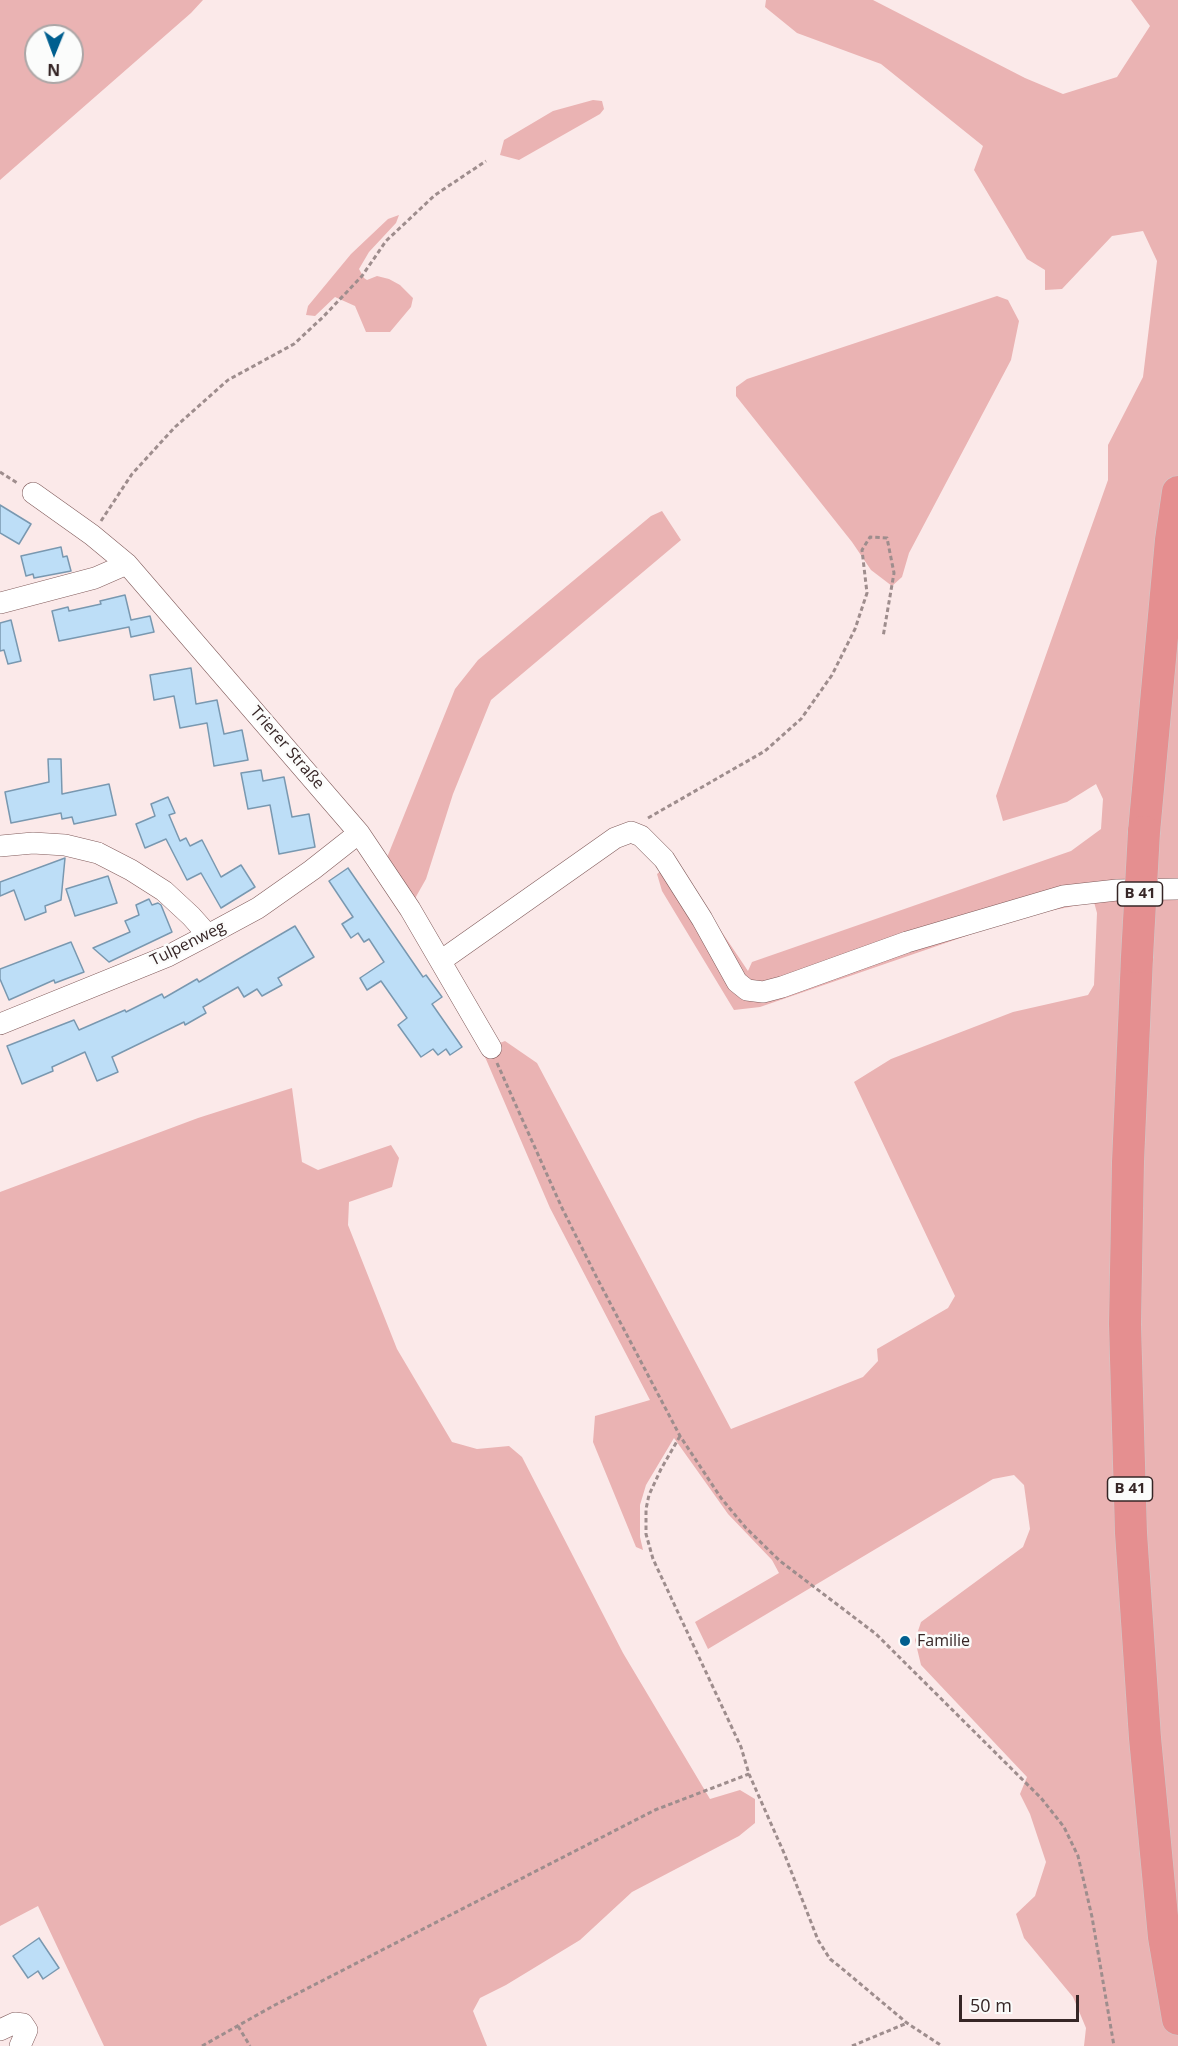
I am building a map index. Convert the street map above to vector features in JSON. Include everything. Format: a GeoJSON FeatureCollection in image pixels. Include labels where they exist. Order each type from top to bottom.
{"type":"FeatureCollection","features":[{"type":"Feature","properties":{"kind":"highway","name":"B 41"},"geometry":{"type":"LineString","coordinates":[[1178,492],[1170,551],[1144,832],[1128,1162],[1125,1324],[1131,1533],[1144,1738],[1164,1937],[1178,2019]]}},
{"type":"Feature","properties":{"kind":"street","name":"Trierer Straße"},"geometry":{"type":"LineString","coordinates":[[33,493],[92,535],[127,564],[359,833],[442,960],[490,1048]]}},
{"type":"Feature","properties":{"kind":"street"},"geometry":{"type":"LineString","coordinates":[[0,603],[95,578],[127,564]]}},
{"type":"Feature","properties":{"kind":"street"},"geometry":{"type":"LineString","coordinates":[[442,960],[615,838],[631,832],[641,836],[664,859],[702,919],[737,982],[747,990],[763,992],[908,942],[1063,896],[1117,890],[1178,889]]}},
{"type":"Feature","properties":{"kind":"street","name":"Tulpenweg"},"geometry":{"type":"LineString","coordinates":[[0,1024],[168,956],[208,935],[258,908],[359,833]]}},
{"type":"Feature","properties":{"kind":"street"},"geometry":{"type":"LineString","coordinates":[[0,846],[33,843],[65,845],[98,853],[164,891],[208,935]]}},
{"type":"Feature","properties":{"kind":"street"},"geometry":{"type":"LineString","coordinates":[[0,2030],[15,2023],[23,2024],[27,2030],[20,2046]]}},
{"type":"Feature","properties":{"kind":"path"},"geometry":{"type":"LineString","coordinates":[[92,535],[132,474],[176,427],[228,380],[294,344],[362,276],[386,242],[435,195],[486,162]]}},
{"type":"Feature","properties":{"kind":"path"},"geometry":{"type":"LineString","coordinates":[[0,472],[33,493]]}},
{"type":"Feature","properties":{"kind":"path"},"geometry":{"type":"LineString","coordinates":[[631,832],[647,819],[765,751],[801,719],[832,675],[855,629],[867,593],[862,550],[870,537],[887,538],[894,573],[883,637]]}},
{"type":"Feature","properties":{"kind":"path"},"geometry":{"type":"LineString","coordinates":[[490,1048],[562,1208],[680,1436],[722,1498],[746,1528],[788,1567],[876,1634],[1041,1798],[1064,1827],[1078,1856],[1092,1917],[1114,2046]]}},
{"type":"Feature","properties":{"kind":"path"},"geometry":{"type":"LineString","coordinates":[[680,1436],[661,1468],[649,1495],[644,1522],[653,1560],[741,1747],[749,1774],[784,1853],[818,1941],[830,1959],[907,2024],[942,2046]]}},
{"type":"Feature","properties":{"kind":"path"},"geometry":{"type":"LineString","coordinates":[[202,2046],[656,1810],[749,1774]]}},
{"type":"Feature","properties":{"kind":"path"},"geometry":{"type":"LineString","coordinates":[[852,2046],[907,2024]]}},
{"type":"Feature","properties":{"kind":"path"},"geometry":{"type":"LineString","coordinates":[[238,2026],[250,2046]]}},
{"type":"Feature","properties":{"kind":"shaded area"},"geometry":{"type":"Polygon","coordinates":[[[0,0],[203,0],[0,180],[0,0]]]}},
{"type":"Feature","properties":{"kind":"shaded area"},"geometry":{"type":"Polygon","coordinates":[[[766,0],[873,0],[1025,78],[1063,94],[1117,77],[1150,26],[1131,0],[1178,0],[1178,2046],[1084,2046],[1086,2028],[1073,1997],[1024,1938],[1016,1914],[1035,1896],[1046,1862],[1030,1814],[1020,1794],[1027,1777],[921,1665],[915,1640],[921,1622],[1023,1547],[1030,1529],[1024,1485],[1014,1475],[993,1479],[708,1649],[695,1622],[779,1573],[772,1560],[728,1514],[674,1438],[646,1485],[640,1505],[640,1537],[643,1550],[636,1547],[593,1442],[595,1416],[650,1400],[550,1208],[482,1050],[505,1041],[537,1063],[731,1429],[863,1377],[878,1361],[877,1349],[948,1308],[955,1296],[854,1082],[891,1059],[1013,1012],[1088,995],[1094,985],[1097,913],[1094,902],[1024,916],[760,1007],[734,1010],[662,891],[657,874],[674,861],[748,971],[752,962],[1071,851],[1101,829],[1103,799],[1096,784],[1067,802],[1003,821],[996,796],[1108,480],[1108,445],[1143,377],[1157,261],[1143,231],[1112,236],[1062,289],[1045,290],[1045,270],[1027,259],[974,170],[983,146],[881,64],[797,33],[765,7],[766,0]]]}},
{"type":"Feature","properties":{"kind":"shaded area"},"geometry":{"type":"Polygon","coordinates":[[[593,100],[602,101],[604,109],[600,114],[519,160],[500,155],[504,140],[553,111],[593,100]]]}},
{"type":"Feature","properties":{"kind":"shaded area"},"geometry":{"type":"Polygon","coordinates":[[[399,215],[396,223],[369,252],[359,269],[367,280],[377,276],[389,279],[400,285],[413,298],[411,307],[390,332],[366,332],[355,306],[335,297],[315,316],[306,315],[308,306],[351,254],[388,219],[399,215]]]}},
{"type":"Feature","properties":{"kind":"shaded area"},"geometry":{"type":"Polygon","coordinates":[[[997,296],[1008,300],[1019,321],[1011,360],[909,553],[902,577],[892,586],[871,570],[852,542],[736,396],[736,387],[747,379],[997,296]]]}},
{"type":"Feature","properties":{"kind":"shaded area"},"geometry":{"type":"Polygon","coordinates":[[[662,511],[681,540],[491,700],[453,794],[426,879],[413,902],[386,860],[455,689],[478,660],[651,516],[662,511]]]}},
{"type":"Feature","properties":{"kind":"shaded area"},"geometry":{"type":"Polygon","coordinates":[[[292,1088],[302,1162],[318,1170],[391,1145],[399,1158],[392,1187],[349,1202],[348,1225],[397,1349],[452,1442],[477,1449],[509,1446],[522,1457],[623,1653],[710,1799],[740,1790],[755,1799],[755,1823],[739,1836],[632,1892],[580,1940],[480,1998],[473,2011],[487,2046],[104,2046],[38,1906],[0,1926],[0,1192],[198,1118],[292,1088]]]}},
{"type":"Feature","properties":{"kind":"building"},"geometry":{"type":"Polygon","coordinates":[[[0,505],[31,524],[19,544],[0,533],[0,505]]]}},
{"type":"Feature","properties":{"kind":"building"},"geometry":{"type":"Polygon","coordinates":[[[61,547],[63,557],[67,556],[71,571],[34,578],[33,574],[26,576],[21,556],[61,547]]]}},
{"type":"Feature","properties":{"kind":"building"},"geometry":{"type":"Polygon","coordinates":[[[125,595],[131,620],[150,616],[154,632],[131,637],[129,627],[59,641],[52,611],[68,607],[69,611],[101,604],[100,601],[125,595]]]}},
{"type":"Feature","properties":{"kind":"building"},"geometry":{"type":"Polygon","coordinates":[[[11,620],[21,661],[8,664],[4,650],[0,651],[0,623],[11,620]]]}},
{"type":"Feature","properties":{"kind":"building"},"geometry":{"type":"Polygon","coordinates":[[[191,668],[196,704],[217,700],[224,734],[242,730],[248,760],[214,766],[207,723],[180,728],[174,696],[154,700],[150,675],[191,668]]]}},
{"type":"Feature","properties":{"kind":"building"},"geometry":{"type":"Polygon","coordinates":[[[48,759],[61,759],[62,794],[109,784],[116,815],[74,824],[72,817],[62,819],[61,813],[11,823],[5,792],[49,782],[48,759]]]}},
{"type":"Feature","properties":{"kind":"building"},"geometry":{"type":"Polygon","coordinates":[[[261,770],[263,781],[284,777],[292,817],[309,814],[315,847],[279,854],[270,805],[248,809],[241,773],[261,770]]]}},
{"type":"Feature","properties":{"kind":"building"},"geometry":{"type":"Polygon","coordinates":[[[168,797],[175,813],[169,815],[180,841],[186,838],[190,846],[202,840],[221,877],[241,865],[255,887],[221,908],[201,873],[187,880],[166,839],[145,848],[136,824],[155,816],[151,804],[168,797]]]}},
{"type":"Feature","properties":{"kind":"building"},"geometry":{"type":"Polygon","coordinates":[[[65,858],[61,900],[45,906],[46,912],[25,920],[14,890],[0,896],[0,882],[65,858]]]}},
{"type":"Feature","properties":{"kind":"building"},"geometry":{"type":"Polygon","coordinates":[[[348,868],[423,977],[426,975],[442,997],[432,1004],[462,1047],[450,1055],[446,1049],[438,1055],[433,1049],[421,1057],[398,1025],[407,1018],[381,981],[367,990],[360,978],[384,962],[369,939],[364,942],[358,933],[351,938],[342,924],[353,917],[329,881],[348,868]]]}},
{"type":"Feature","properties":{"kind":"building"},"geometry":{"type":"Polygon","coordinates":[[[108,876],[117,903],[75,916],[66,889],[108,876]]]}},
{"type":"Feature","properties":{"kind":"building"},"geometry":{"type":"Polygon","coordinates":[[[149,899],[152,905],[158,903],[161,905],[172,932],[109,962],[93,948],[130,932],[125,921],[139,915],[136,905],[149,899]]]}},
{"type":"Feature","properties":{"kind":"building"},"geometry":{"type":"Polygon","coordinates":[[[295,926],[314,957],[278,978],[282,985],[262,996],[257,989],[244,997],[238,987],[203,1007],[206,1013],[185,1025],[184,1022],[112,1057],[118,1072],[97,1081],[85,1052],[52,1067],[53,1071],[22,1084],[7,1046],[74,1020],[79,1030],[125,1010],[126,1012],[162,994],[164,998],[197,979],[199,982],[295,926]]]}},
{"type":"Feature","properties":{"kind":"building"},"geometry":{"type":"Polygon","coordinates":[[[71,942],[84,972],[55,983],[54,980],[9,1000],[0,979],[0,969],[71,942]]]}},
{"type":"Feature","properties":{"kind":"building"},"geometry":{"type":"Polygon","coordinates":[[[39,1938],[59,1968],[43,1979],[38,1971],[28,1978],[13,1956],[39,1938]]]}},
{"type":"Feature","properties":{"kind":"place","name":"Familie"},"geometry":{"type":"Point","coordinates":[905,1641]}}]}
